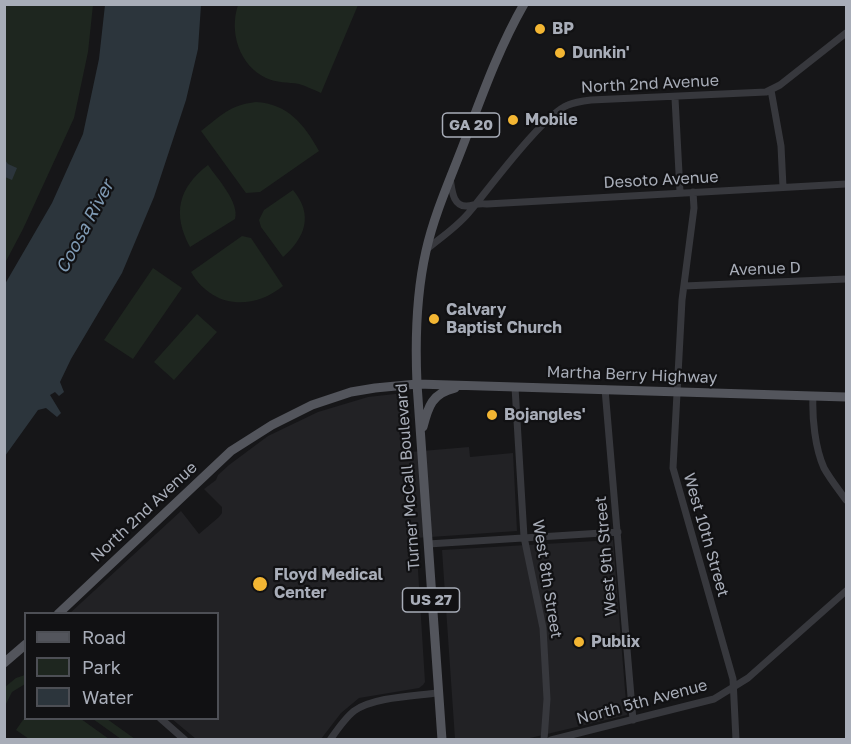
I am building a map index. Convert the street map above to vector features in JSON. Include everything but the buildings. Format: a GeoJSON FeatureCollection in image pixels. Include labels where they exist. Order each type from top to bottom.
{"type":"FeatureCollection","features":[{"type":"Feature","properties":{"kind":"main road","name":"GA 20"},"geometry":{"type":"LineString","coordinates":[[426,250],[438,207],[488,79],[524,4]]}},
{"type":"Feature","properties":{"kind":"main road","name":"Turner McCall Boulevard"},"geometry":{"type":"LineString","coordinates":[[426,250],[415,334],[437,693],[442,740]]}},
{"type":"Feature","properties":{"kind":"main road","name":"Martha Berry Highway"},"geometry":{"type":"LineString","coordinates":[[417,384],[846,397]]}},
{"type":"Feature","properties":{"kind":"main road","name":"North 2nd Avenue"},"geometry":{"type":"LineString","coordinates":[[60,612],[231,451],[295,412],[332,398],[375,388],[417,384]]}},
{"type":"Feature","properties":{"kind":"main road","name":"US 27"},"geometry":{"type":"LineString","coordinates":[[421,438],[428,409],[434,398],[446,390],[467,386]]}},
{"type":"Feature","properties":{"kind":"main road"},"geometry":{"type":"LineString","coordinates":[[4,663],[24,646]]}},
{"type":"Feature","properties":{"kind":"street","name":"North 2nd Avenue"},"geometry":{"type":"LineString","coordinates":[[426,250],[456,226],[541,128],[554,114],[568,104],[591,100],[748,94],[771,90],[846,33]]}},
{"type":"Feature","properties":{"kind":"street"},"geometry":{"type":"LineString","coordinates":[[771,90],[781,146],[783,187]]}},
{"type":"Feature","properties":{"kind":"street"},"geometry":{"type":"LineString","coordinates":[[675,98],[680,192]]}},
{"type":"Feature","properties":{"kind":"street"},"geometry":{"type":"LineString","coordinates":[[450,177],[452,194],[459,204],[466,206],[477,203]]}},
{"type":"Feature","properties":{"kind":"street","name":"Desoto Avenue"},"geometry":{"type":"LineString","coordinates":[[477,203],[846,184]]}},
{"type":"Feature","properties":{"kind":"street","name":"West 10th Street"},"geometry":{"type":"LineString","coordinates":[[693,192],[694,208],[684,286],[673,454],[674,475],[733,679],[736,740]]}},
{"type":"Feature","properties":{"kind":"street","name":"Avenue D"},"geometry":{"type":"LineString","coordinates":[[684,286],[846,279]]}},
{"type":"Feature","properties":{"kind":"street","name":"West 8th Street"},"geometry":{"type":"LineString","coordinates":[[514,387],[524,537],[543,628],[547,699],[544,740]]}},
{"type":"Feature","properties":{"kind":"street","name":"West 9th Street"},"geometry":{"type":"LineString","coordinates":[[605,389],[633,720]]}},
{"type":"Feature","properties":{"kind":"street"},"geometry":{"type":"LineString","coordinates":[[813,396],[814,421],[820,458],[846,500]]}},
{"type":"Feature","properties":{"kind":"street"},"geometry":{"type":"LineString","coordinates":[[428,544],[618,532]]}},
{"type":"Feature","properties":{"kind":"street","name":"North 5th Avenue"},"geometry":{"type":"LineString","coordinates":[[551,740],[714,699],[748,678],[846,591]]}},
{"type":"Feature","properties":{"kind":"street"},"geometry":{"type":"LineString","coordinates":[[330,740],[344,721],[359,708],[372,703],[437,693]]}},
{"type":"Feature","properties":{"kind":"street"},"geometry":{"type":"LineString","coordinates":[[162,720],[185,740]]}},
{"type":"Feature","properties":{"kind":"shaded area","name":"Floyd Medical Center"},"geometry":{"type":"Polygon","coordinates":[[[406,394],[410,452],[469,447],[470,457],[513,453],[517,531],[416,538],[425,682],[419,688],[359,698],[341,713],[321,739],[196,739],[173,720],[219,720],[219,612],[71,612],[181,511],[199,534],[219,517],[222,507],[204,489],[216,480],[229,465],[268,436],[318,412],[368,397],[406,394]]]}},
{"type":"Feature","properties":{"kind":"shaded area"},"geometry":{"type":"Polygon","coordinates":[[[613,540],[627,715],[526,739],[455,739],[442,550],[613,540]]]}},
{"type":"Feature","properties":{"kind":"green space"},"geometry":{"type":"Polygon","coordinates":[[[5,5],[93,5],[88,52],[74,118],[5,263],[5,5]]]}},
{"type":"Feature","properties":{"kind":"green space"},"geometry":{"type":"Polygon","coordinates":[[[238,5],[358,5],[321,93],[299,84],[270,80],[249,65],[236,37],[238,5]]]}},
{"type":"Feature","properties":{"kind":"green space"},"geometry":{"type":"Polygon","coordinates":[[[256,102],[277,107],[294,117],[319,151],[260,192],[246,193],[201,131],[232,109],[256,102]]]}},
{"type":"Feature","properties":{"kind":"green space"},"geometry":{"type":"Polygon","coordinates":[[[208,165],[231,198],[236,213],[235,219],[190,247],[181,224],[181,202],[190,183],[208,165]]]}},
{"type":"Feature","properties":{"kind":"green space"},"geometry":{"type":"Polygon","coordinates":[[[293,190],[303,208],[304,226],[297,242],[283,257],[261,227],[259,220],[264,210],[293,190]]]}},
{"type":"Feature","properties":{"kind":"green space"},"geometry":{"type":"Polygon","coordinates":[[[242,236],[251,238],[283,286],[258,299],[233,302],[210,293],[191,272],[242,236]]]}},
{"type":"Feature","properties":{"kind":"green space"},"geometry":{"type":"Polygon","coordinates":[[[153,268],[182,288],[133,359],[104,340],[153,268]]]}},
{"type":"Feature","properties":{"kind":"green space"},"geometry":{"type":"Polygon","coordinates":[[[197,314],[217,332],[174,380],[154,362],[197,314]]]}},
{"type":"Feature","properties":{"kind":"green space"},"geometry":{"type":"Polygon","coordinates":[[[24,675],[24,685],[12,692],[5,706],[5,687],[16,678],[24,675]]]}},
{"type":"Feature","properties":{"kind":"green space"},"geometry":{"type":"Polygon","coordinates":[[[24,718],[82,720],[109,739],[29,739],[16,730],[24,718]]]}},
{"type":"Feature","properties":{"kind":"green space"},"geometry":{"type":"Polygon","coordinates":[[[94,720],[108,720],[135,739],[121,739],[94,720]]]}},
{"type":"Feature","properties":{"kind":"water","name":"Coosa River"},"geometry":{"type":"Polygon","coordinates":[[[105,5],[201,5],[198,49],[186,100],[154,197],[122,273],[71,359],[60,382],[64,392],[59,396],[55,392],[50,395],[61,413],[57,417],[46,408],[38,410],[5,456],[5,284],[52,203],[83,134],[99,59],[105,5]]]}},
{"type":"Feature","properties":{"kind":"water"},"geometry":{"type":"Polygon","coordinates":[[[5,160],[17,168],[12,180],[5,177],[5,160]]]}},
{"type":"Feature","properties":{"kind":"place","name":"BP"},"geometry":{"type":"Point","coordinates":[540,29]}},
{"type":"Feature","properties":{"kind":"place","name":"Dunkin'"},"geometry":{"type":"Point","coordinates":[560,53]}},
{"type":"Feature","properties":{"kind":"place","name":"Mobile"},"geometry":{"type":"Point","coordinates":[513,120]}},
{"type":"Feature","properties":{"kind":"place","name":"Calvary Baptist Church"},"geometry":{"type":"Point","coordinates":[434,319]}},
{"type":"Feature","properties":{"kind":"place","name":"Bojangles'"},"geometry":{"type":"Point","coordinates":[492,415]}},
{"type":"Feature","properties":{"kind":"place","name":"Floyd Medical Center"},"geometry":{"type":"Point","coordinates":[260,584]}},
{"type":"Feature","properties":{"kind":"place","name":"Publix"},"geometry":{"type":"Point","coordinates":[579,642]}}]}
